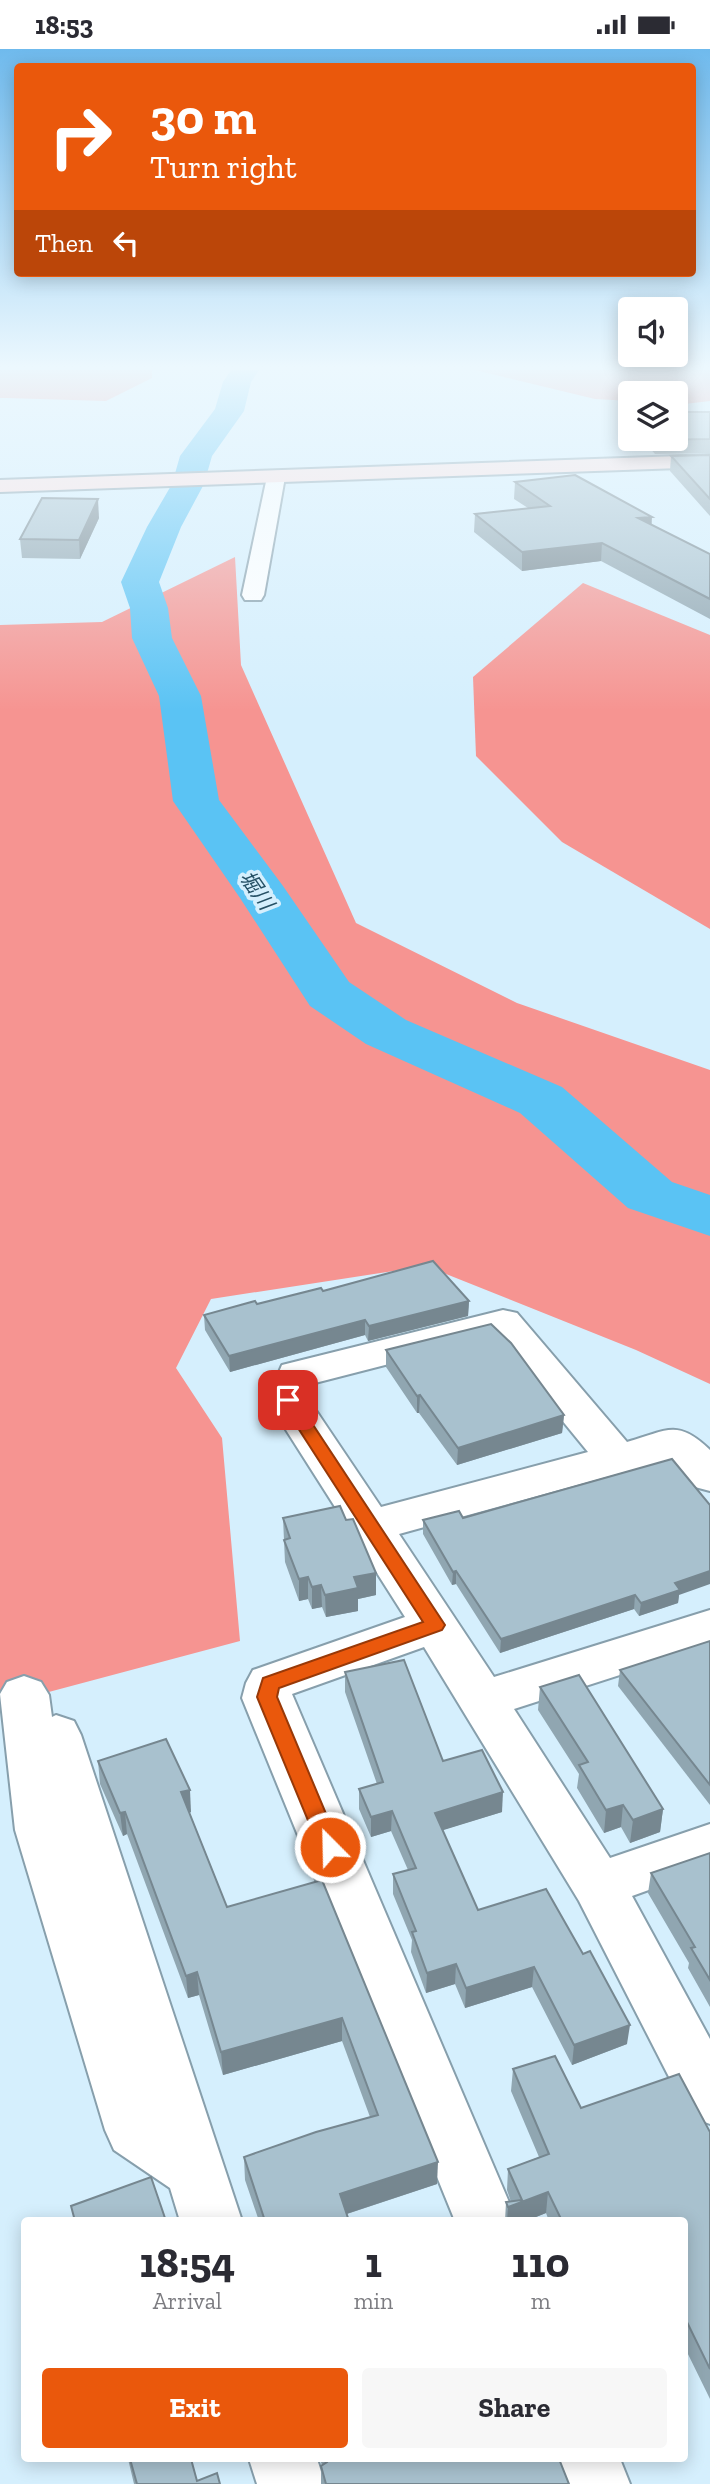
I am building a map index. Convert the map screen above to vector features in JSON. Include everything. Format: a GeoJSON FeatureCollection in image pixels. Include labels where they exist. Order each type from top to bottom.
{"type":"FeatureCollection","features":[{"type":"Feature","properties":{"kind":"main road"},"geometry":{"type":"LineString","coordinates":[[0,486],[73,484]]}},
{"type":"Feature","properties":{"kind":"street"},"geometry":{"type":"LineString","coordinates":[[253,595],[275,484]]}},
{"type":"Feature","properties":{"kind":"street"},"geometry":{"type":"LineString","coordinates":[[617,1459],[503,1322],[297,1374],[288,1400],[435,1625],[598,1885],[710,2097]]}},
{"type":"Feature","properties":{"kind":"street"},"geometry":{"type":"LineString","coordinates":[[370,1525],[677,1443],[710,1476]]}},
{"type":"Feature","properties":{"kind":"street"},"geometry":{"type":"LineString","coordinates":[[435,1625],[270,1683],[267,1697],[484,2217]]}},
{"type":"Feature","properties":{"kind":"street"},"geometry":{"type":"LineString","coordinates":[[482,1700],[710,1628]]}},
{"type":"Feature","properties":{"kind":"street"},"geometry":{"type":"LineString","coordinates":[[40,1715],[203,2196]]}},
{"type":"Feature","properties":{"kind":"street"},"geometry":{"type":"LineString","coordinates":[[598,1885],[710,1846]]}},
{"type":"Feature","properties":{"kind":"street"},"geometry":{"type":"LineString","coordinates":[[284,2462],[290,2484]]}},
{"type":"Feature","properties":{"kind":"street"},"geometry":{"type":"LineString","coordinates":[[587,2462],[596,2484]]}},
{"type":"Feature","properties":{"kind":"shaded area"},"geometry":{"type":"Polygon","coordinates":[[[235,557],[241,665],[356,923],[517,1003],[710,1070],[710,1384],[636,1350],[426,1266],[211,1299],[176,1368],[222,1438],[240,1641],[0,1705],[0,625],[102,622],[235,557]]]}},
{"type":"Feature","properties":{"kind":"shaded area"},"geometry":{"type":"Polygon","coordinates":[[[583,583],[710,635],[710,929],[562,842],[476,756],[473,677],[583,583]]]}},
{"type":"Feature","properties":{"kind":"building"},"geometry":{"type":"Polygon","coordinates":[[[517,484],[591,484],[652,517],[638,518],[710,554],[710,599],[602,543],[522,552],[475,514],[550,506],[517,484]]]}},
{"type":"Feature","properties":{"kind":"building"},"geometry":{"type":"Polygon","coordinates":[[[696,484],[710,484],[710,499],[696,484]]]}},
{"type":"Feature","properties":{"kind":"building"},"geometry":{"type":"Polygon","coordinates":[[[42,498],[98,499],[79,540],[20,539],[42,498]]]}},
{"type":"Feature","properties":{"kind":"building"},"geometry":{"type":"Polygon","coordinates":[[[433,1261],[469,1301],[369,1326],[365,1320],[229,1356],[204,1315],[255,1301],[257,1304],[321,1288],[323,1291],[433,1261]]]}},
{"type":"Feature","properties":{"kind":"building"},"geometry":{"type":"Polygon","coordinates":[[[491,1324],[511,1343],[564,1415],[458,1448],[420,1395],[417,1396],[386,1350],[491,1324]]]}},
{"type":"Feature","properties":{"kind":"building"},"geometry":{"type":"Polygon","coordinates":[[[672,1459],[710,1505],[710,1571],[675,1583],[680,1590],[641,1603],[635,1595],[501,1639],[456,1571],[453,1572],[423,1520],[459,1511],[463,1518],[672,1459]]]}},
{"type":"Feature","properties":{"kind":"building"},"geometry":{"type":"Polygon","coordinates":[[[340,1506],[346,1520],[353,1519],[376,1573],[354,1577],[358,1588],[325,1595],[321,1585],[312,1587],[308,1577],[299,1579],[284,1540],[290,1538],[283,1518],[340,1506]]]}},
{"type":"Feature","properties":{"kind":"building"},"geometry":{"type":"Polygon","coordinates":[[[710,1641],[710,1785],[620,1670],[710,1641]]]}},
{"type":"Feature","properties":{"kind":"building"},"geometry":{"type":"Polygon","coordinates":[[[404,1660],[443,1761],[482,1750],[503,1792],[435,1813],[478,1910],[546,1889],[583,1954],[590,1951],[630,2025],[574,2045],[534,1967],[466,1988],[456,1964],[427,1973],[412,1932],[416,1931],[393,1874],[416,1868],[392,1811],[371,1817],[359,1789],[383,1782],[345,1672],[404,1660]]]}},
{"type":"Feature","properties":{"kind":"building"},"geometry":{"type":"Polygon","coordinates":[[[579,1675],[663,1809],[633,1820],[623,1805],[606,1810],[579,1765],[588,1762],[540,1687],[579,1675]]]}},
{"type":"Feature","properties":{"kind":"building"},"geometry":{"type":"Polygon","coordinates":[[[166,1739],[190,1790],[181,1792],[227,1907],[322,1880],[438,2162],[340,2194],[348,2217],[264,2217],[244,2157],[316,2132],[378,2115],[342,2018],[221,2052],[197,1972],[186,1976],[125,1812],[120,1813],[98,1761],[166,1739]]]}},
{"type":"Feature","properties":{"kind":"building"},"geometry":{"type":"Polygon","coordinates":[[[710,1853],[710,1980],[691,1948],[695,1947],[651,1873],[710,1853]]]}},
{"type":"Feature","properties":{"kind":"building"},"geometry":{"type":"Polygon","coordinates":[[[555,2056],[581,2108],[679,2074],[710,2132],[710,2369],[688,2324],[688,2217],[560,2217],[548,2192],[508,2207],[506,2202],[522,2200],[508,2169],[549,2154],[513,2069],[555,2056]]]}},
{"type":"Feature","properties":{"kind":"building"},"geometry":{"type":"Polygon","coordinates":[[[151,2177],[165,2217],[74,2217],[71,2206],[151,2177]]]}},
{"type":"Feature","properties":{"kind":"building"},"geometry":{"type":"Polygon","coordinates":[[[131,2462],[192,2462],[197,2481],[217,2473],[220,2484],[137,2484],[131,2462]]]}},
{"type":"Feature","properties":{"kind":"building"},"geometry":{"type":"Polygon","coordinates":[[[327,2462],[560,2462],[569,2484],[326,2484],[321,2466],[327,2462]]]}},
{"type":"Feature","properties":{"kind":"waterway","name":"堀川"},"geometry":{"type":"LineString","coordinates":[[188,484],[164,527],[140,582],[149,608],[152,638],[180,696],[196,801],[265,897],[329,994],[386,1032],[541,1100],[650,1195],[710,1217]]}},
{"type":"Feature","properties":{"kind":"route"},"geometry":{"type":"LineString","coordinates":[[288,1400],[435,1625],[270,1683],[267,1697],[330,1847]]}}]}
